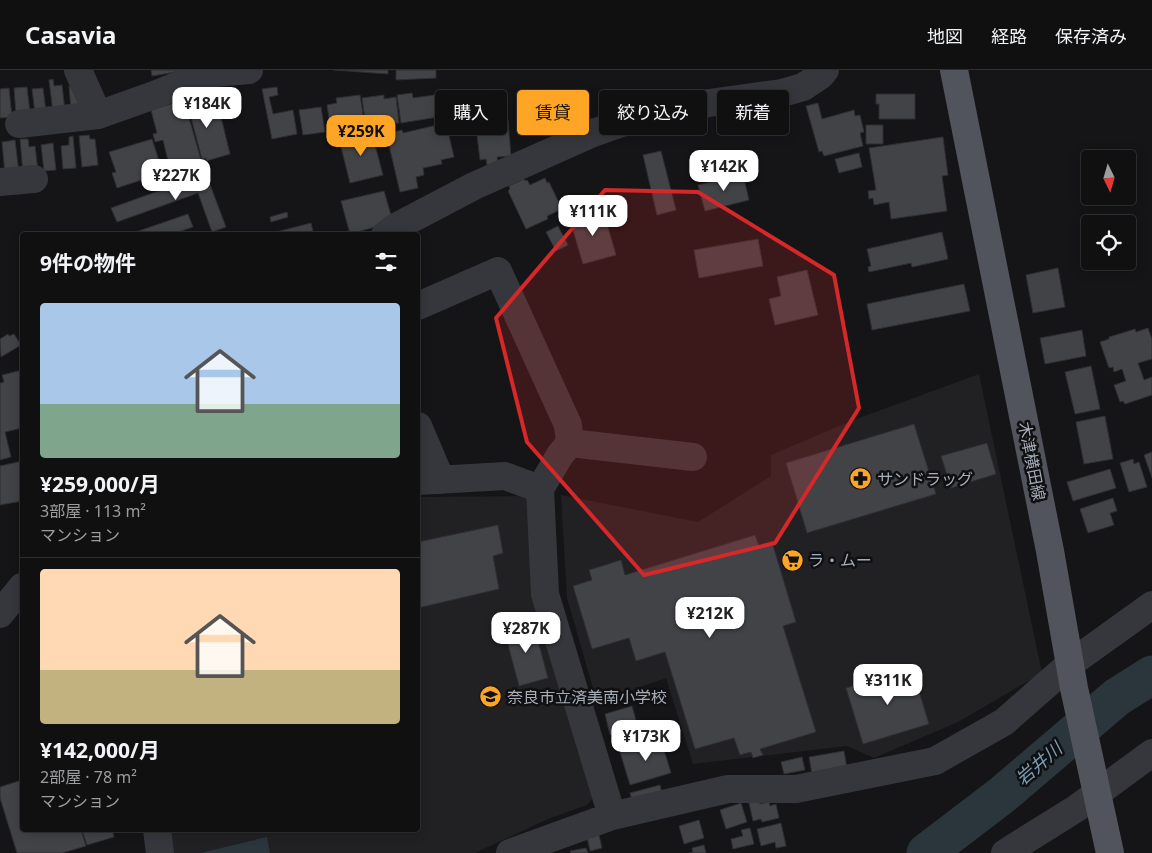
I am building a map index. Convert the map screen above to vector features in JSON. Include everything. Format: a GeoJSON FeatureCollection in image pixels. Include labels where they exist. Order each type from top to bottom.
{"type":"FeatureCollection","features":[{"type":"Feature","properties":{"kind":"main road","name":"木津横田線"},"geometry":{"type":"LineString","coordinates":[[954,70],[1050,551],[1072,676],[1110,853]]}},
{"type":"Feature","properties":{"kind":"street"},"geometry":{"type":"LineString","coordinates":[[78,70],[98,115]]}},
{"type":"Feature","properties":{"kind":"street"},"geometry":{"type":"LineString","coordinates":[[19,124],[98,115],[157,94],[205,74],[249,70]]}},
{"type":"Feature","properties":{"kind":"street"},"geometry":{"type":"LineString","coordinates":[[389,232],[474,186],[593,133],[648,115],[709,103],[782,93],[803,87],[821,75],[825,70]]}},
{"type":"Feature","properties":{"kind":"street"},"geometry":{"type":"LineString","coordinates":[[0,182],[34,179]]}},
{"type":"Feature","properties":{"kind":"street"},"geometry":{"type":"LineString","coordinates":[[420,305],[498,271],[568,425],[570,443],[560,455],[540,489],[545,594],[612,816]]}},
{"type":"Feature","properties":{"kind":"street"},"geometry":{"type":"LineString","coordinates":[[420,436],[429,481],[505,476],[540,489]]}},
{"type":"Feature","properties":{"kind":"street"},"geometry":{"type":"LineString","coordinates":[[570,443],[693,457]]}},
{"type":"Feature","properties":{"kind":"street"},"geometry":{"type":"LineString","coordinates":[[0,614],[20,589]]}},
{"type":"Feature","properties":{"kind":"street"},"geometry":{"type":"LineString","coordinates":[[510,853],[612,816],[728,789],[796,790],[935,761],[1004,722],[1072,676],[1152,605]]}},
{"type":"Feature","properties":{"kind":"street"},"geometry":{"type":"LineString","coordinates":[[1006,853],[1077,808],[1095,782],[1152,753]]}},
{"type":"Feature","properties":{"kind":"street"},"geometry":{"type":"LineString","coordinates":[[157,832],[160,853]]}},
{"type":"Feature","properties":{"kind":"highlighted area"},"geometry":{"type":"Polygon","coordinates":[[[605,190],[698,192],[834,275],[859,408],[775,543],[644,575],[527,442],[496,318],[605,190]]]}},
{"type":"Feature","properties":{"kind":"shaded area","name":"ラ・ムー"},"geometry":{"type":"Polygon","coordinates":[[[979,374],[1042,673],[958,722],[874,758],[847,746],[693,764],[666,678],[597,702],[567,598],[561,495],[698,522],[771,476],[771,455],[851,421],[979,374]]]}},
{"type":"Feature","properties":{"kind":"shaded area","name":"奈良市立済美南小学校"},"geometry":{"type":"Polygon","coordinates":[[[526,496],[533,506],[595,796],[587,805],[548,819],[475,853],[166,853],[163,832],[420,832],[420,497],[526,496]]]}},
{"type":"Feature","properties":{"kind":"shaded area"},"geometry":{"type":"Polygon","coordinates":[[[267,837],[270,853],[200,853],[267,837]]]}},
{"type":"Feature","properties":{"kind":"building"},"geometry":{"type":"Polygon","coordinates":[[[151,70],[187,70],[152,76],[151,70]]]}},
{"type":"Feature","properties":{"kind":"building"},"geometry":{"type":"Polygon","coordinates":[[[334,70],[388,70],[388,74],[334,70]]]}},
{"type":"Feature","properties":{"kind":"building"},"geometry":{"type":"Polygon","coordinates":[[[396,70],[436,70],[436,78],[396,80],[396,70]]]}},
{"type":"Feature","properties":{"kind":"building"},"geometry":{"type":"Polygon","coordinates":[[[53,79],[54,86],[62,85],[65,111],[53,112],[49,80],[53,79]]]}},
{"type":"Feature","properties":{"kind":"building"},"geometry":{"type":"Polygon","coordinates":[[[78,85],[86,109],[71,110],[69,86],[78,85]]]}},
{"type":"Feature","properties":{"kind":"building"},"geometry":{"type":"Polygon","coordinates":[[[27,87],[30,113],[16,115],[14,88],[27,87]]]}},
{"type":"Feature","properties":{"kind":"building"},"geometry":{"type":"Polygon","coordinates":[[[277,87],[278,95],[269,97],[273,114],[293,110],[297,134],[272,139],[262,89],[277,87]]]}},
{"type":"Feature","properties":{"kind":"building"},"geometry":{"type":"Polygon","coordinates":[[[9,88],[12,117],[0,118],[0,89],[9,88]]]}},
{"type":"Feature","properties":{"kind":"building"},"geometry":{"type":"Polygon","coordinates":[[[43,88],[46,112],[35,113],[32,89],[43,88]]]}},
{"type":"Feature","properties":{"kind":"building"},"geometry":{"type":"Polygon","coordinates":[[[199,91],[204,110],[208,109],[210,116],[220,113],[230,154],[206,161],[206,158],[202,159],[185,95],[199,91]]]}},
{"type":"Feature","properties":{"kind":"building"},"geometry":{"type":"Polygon","coordinates":[[[412,93],[413,98],[434,95],[435,117],[401,123],[397,95],[412,93]]]}},
{"type":"Feature","properties":{"kind":"building"},"geometry":{"type":"Polygon","coordinates":[[[876,94],[915,94],[915,119],[879,119],[879,104],[876,104],[876,94]]]}},
{"type":"Feature","properties":{"kind":"building"},"geometry":{"type":"Polygon","coordinates":[[[360,95],[365,127],[331,132],[327,105],[337,103],[336,98],[360,95]]]}},
{"type":"Feature","properties":{"kind":"building"},"geometry":{"type":"Polygon","coordinates":[[[384,95],[384,99],[396,97],[399,123],[366,127],[362,98],[384,95]]]}},
{"type":"Feature","properties":{"kind":"building"},"geometry":{"type":"Polygon","coordinates":[[[184,100],[201,160],[170,169],[163,140],[155,142],[153,134],[157,133],[151,110],[184,100]]]}},
{"type":"Feature","properties":{"kind":"building"},"geometry":{"type":"Polygon","coordinates":[[[818,103],[822,119],[854,110],[855,116],[860,115],[864,132],[860,133],[863,146],[824,156],[822,151],[819,152],[806,106],[818,103]]]}},
{"type":"Feature","properties":{"kind":"building"},"geometry":{"type":"Polygon","coordinates":[[[321,107],[325,132],[303,135],[299,110],[321,107]]]}},
{"type":"Feature","properties":{"kind":"building"},"geometry":{"type":"Polygon","coordinates":[[[508,120],[511,156],[497,157],[498,164],[487,165],[486,159],[480,160],[477,135],[507,135],[508,120]]]}},
{"type":"Feature","properties":{"kind":"building"},"geometry":{"type":"Polygon","coordinates":[[[866,125],[883,125],[883,144],[866,144],[866,125]]]}},
{"type":"Feature","properties":{"kind":"building"},"geometry":{"type":"Polygon","coordinates":[[[435,126],[435,135],[449,135],[454,157],[441,160],[442,164],[423,168],[424,175],[416,177],[418,188],[400,192],[387,137],[393,135],[393,132],[402,130],[403,133],[435,126]]]}},
{"type":"Feature","properties":{"kind":"building"},"geometry":{"type":"Polygon","coordinates":[[[371,130],[383,175],[350,183],[339,139],[371,130]]]}},
{"type":"Feature","properties":{"kind":"building"},"geometry":{"type":"Polygon","coordinates":[[[89,135],[90,139],[95,139],[98,165],[82,167],[79,136],[89,135]]]}},
{"type":"Feature","properties":{"kind":"building"},"geometry":{"type":"Polygon","coordinates":[[[73,136],[76,168],[63,169],[61,146],[69,145],[69,137],[73,136]]]}},
{"type":"Feature","properties":{"kind":"building"},"geometry":{"type":"Polygon","coordinates":[[[943,137],[948,175],[942,176],[947,211],[891,219],[889,202],[874,205],[873,198],[869,199],[868,191],[876,190],[869,148],[943,137]]]}},
{"type":"Feature","properties":{"kind":"building"},"geometry":{"type":"Polygon","coordinates":[[[20,139],[28,139],[29,147],[35,146],[38,171],[23,173],[20,139]]]}},
{"type":"Feature","properties":{"kind":"building"},"geometry":{"type":"Polygon","coordinates":[[[152,139],[163,173],[117,188],[112,173],[116,172],[109,152],[152,139]]]}},
{"type":"Feature","properties":{"kind":"building"},"geometry":{"type":"Polygon","coordinates":[[[15,140],[19,173],[5,175],[2,142],[15,140]]]}},
{"type":"Feature","properties":{"kind":"building"},"geometry":{"type":"Polygon","coordinates":[[[53,143],[56,170],[44,171],[41,145],[53,143]]]}},
{"type":"Feature","properties":{"kind":"building"},"geometry":{"type":"Polygon","coordinates":[[[661,151],[676,210],[657,215],[643,155],[661,151]]]}},
{"type":"Feature","properties":{"kind":"building"},"geometry":{"type":"Polygon","coordinates":[[[859,153],[862,167],[839,173],[835,159],[859,153]]]}},
{"type":"Feature","properties":{"kind":"building"},"geometry":{"type":"Polygon","coordinates":[[[206,174],[226,227],[212,232],[198,193],[117,222],[111,208],[206,174]]]}},
{"type":"Feature","properties":{"kind":"building"},"geometry":{"type":"Polygon","coordinates":[[[743,174],[749,200],[705,211],[698,185],[743,174]]]}},
{"type":"Feature","properties":{"kind":"building"},"geometry":{"type":"Polygon","coordinates":[[[545,178],[547,183],[549,182],[562,209],[547,216],[548,219],[526,229],[508,191],[510,189],[509,186],[524,179],[530,185],[545,178]]]}},
{"type":"Feature","properties":{"kind":"building"},"geometry":{"type":"Polygon","coordinates":[[[384,191],[393,222],[357,232],[349,232],[341,201],[384,191]]]}},
{"type":"Feature","properties":{"kind":"building"},"geometry":{"type":"Polygon","coordinates":[[[603,210],[616,255],[583,264],[570,220],[603,210]]]}},
{"type":"Feature","properties":{"kind":"building"},"geometry":{"type":"Polygon","coordinates":[[[287,212],[288,217],[271,222],[270,217],[287,212]]]}},
{"type":"Feature","properties":{"kind":"building"},"geometry":{"type":"Polygon","coordinates":[[[188,214],[193,227],[179,232],[136,232],[188,214]]]}},
{"type":"Feature","properties":{"kind":"building"},"geometry":{"type":"Polygon","coordinates":[[[311,223],[313,232],[276,232],[311,223]]]}},
{"type":"Feature","properties":{"kind":"building"},"geometry":{"type":"Polygon","coordinates":[[[558,226],[568,245],[556,251],[546,232],[558,226]]]}},
{"type":"Feature","properties":{"kind":"building"},"geometry":{"type":"Polygon","coordinates":[[[942,232],[948,259],[912,267],[911,263],[869,272],[868,267],[871,266],[867,249],[942,232]]]}},
{"type":"Feature","properties":{"kind":"building"},"geometry":{"type":"Polygon","coordinates":[[[758,239],[763,266],[699,278],[694,250],[758,239]]]}},
{"type":"Feature","properties":{"kind":"building"},"geometry":{"type":"Polygon","coordinates":[[[1058,268],[1065,307],[1033,313],[1026,275],[1058,268]]]}},
{"type":"Feature","properties":{"kind":"building"},"geometry":{"type":"Polygon","coordinates":[[[807,270],[818,315],[775,325],[769,299],[781,296],[777,277],[807,270]]]}},
{"type":"Feature","properties":{"kind":"building"},"geometry":{"type":"Polygon","coordinates":[[[964,284],[970,311],[872,330],[867,304],[964,284]]]}},
{"type":"Feature","properties":{"kind":"building"},"geometry":{"type":"Polygon","coordinates":[[[1148,328],[1152,339],[1152,359],[1138,363],[1144,380],[1152,377],[1152,395],[1125,404],[1123,401],[1120,402],[1114,385],[1126,381],[1122,369],[1114,372],[1113,367],[1109,368],[1100,342],[1109,339],[1109,337],[1135,329],[1136,332],[1148,328]]]}},
{"type":"Feature","properties":{"kind":"building"},"geometry":{"type":"Polygon","coordinates":[[[1082,330],[1086,356],[1045,364],[1040,338],[1082,330]]]}},
{"type":"Feature","properties":{"kind":"building"},"geometry":{"type":"Polygon","coordinates":[[[8,334],[9,336],[14,334],[20,346],[1,357],[0,339],[8,334]]]}},
{"type":"Feature","properties":{"kind":"building"},"geometry":{"type":"Polygon","coordinates":[[[1091,366],[1100,409],[1075,414],[1065,372],[1091,366]]]}},
{"type":"Feature","properties":{"kind":"building"},"geometry":{"type":"Polygon","coordinates":[[[20,370],[20,428],[5,432],[11,457],[0,460],[0,383],[4,382],[2,375],[20,370]]]}},
{"type":"Feature","properties":{"kind":"building"},"geometry":{"type":"Polygon","coordinates":[[[1105,416],[1113,459],[1084,464],[1076,422],[1105,416]]]}},
{"type":"Feature","properties":{"kind":"building","name":"サンドラッグ"},"geometry":{"type":"Polygon","coordinates":[[[914,424],[936,494],[807,533],[786,463],[914,424]]]}},
{"type":"Feature","properties":{"kind":"building"},"geometry":{"type":"Polygon","coordinates":[[[987,443],[996,474],[951,488],[941,456],[987,443]]]}},
{"type":"Feature","properties":{"kind":"building"},"geometry":{"type":"Polygon","coordinates":[[[1152,452],[1152,478],[1144,455],[1152,452]]]}},
{"type":"Feature","properties":{"kind":"building"},"geometry":{"type":"Polygon","coordinates":[[[1133,459],[1134,464],[1139,462],[1147,487],[1129,492],[1120,463],[1133,459]]]}},
{"type":"Feature","properties":{"kind":"building"},"geometry":{"type":"Polygon","coordinates":[[[20,461],[20,501],[0,505],[0,466],[20,461]]]}},
{"type":"Feature","properties":{"kind":"building"},"geometry":{"type":"Polygon","coordinates":[[[1110,469],[1116,488],[1073,501],[1067,482],[1110,469]]]}},
{"type":"Feature","properties":{"kind":"building"},"geometry":{"type":"Polygon","coordinates":[[[1113,498],[1117,511],[1110,513],[1114,525],[1088,533],[1080,509],[1113,498]]]}},
{"type":"Feature","properties":{"kind":"building"},"geometry":{"type":"Polygon","coordinates":[[[498,525],[503,553],[493,556],[499,589],[420,608],[420,542],[498,525]]]}},
{"type":"Feature","properties":{"kind":"building"},"geometry":{"type":"Polygon","coordinates":[[[755,535],[759,546],[772,542],[796,622],[783,626],[816,732],[760,749],[763,755],[753,758],[751,752],[740,755],[734,738],[695,749],[665,652],[636,661],[629,638],[592,649],[573,586],[592,580],[589,570],[621,560],[625,575],[755,535]]]}},
{"type":"Feature","properties":{"kind":"building"},"geometry":{"type":"Polygon","coordinates":[[[533,622],[548,678],[519,686],[504,630],[533,622]]]}},
{"type":"Feature","properties":{"kind":"building"},"geometry":{"type":"Polygon","coordinates":[[[912,668],[929,724],[863,744],[846,688],[912,668]]]}},
{"type":"Feature","properties":{"kind":"building"},"geometry":{"type":"Polygon","coordinates":[[[632,706],[637,724],[629,727],[631,734],[621,737],[620,732],[610,735],[605,714],[632,706]]]}},
{"type":"Feature","properties":{"kind":"building"},"geometry":{"type":"Polygon","coordinates":[[[661,740],[671,773],[630,785],[620,752],[661,740]]]}},
{"type":"Feature","properties":{"kind":"building"},"geometry":{"type":"Polygon","coordinates":[[[844,751],[847,768],[812,774],[809,757],[844,751]]]}},
{"type":"Feature","properties":{"kind":"building"},"geometry":{"type":"Polygon","coordinates":[[[802,757],[805,770],[784,774],[781,762],[802,757]]]}},
{"type":"Feature","properties":{"kind":"building"},"geometry":{"type":"Polygon","coordinates":[[[20,781],[20,832],[82,832],[86,846],[62,853],[17,853],[0,798],[0,787],[20,781]]]}},
{"type":"Feature","properties":{"kind":"building"},"geometry":{"type":"Polygon","coordinates":[[[660,785],[662,794],[633,803],[630,793],[660,785]]]}},
{"type":"Feature","properties":{"kind":"building"},"geometry":{"type":"Polygon","coordinates":[[[759,800],[760,804],[769,802],[770,806],[776,804],[779,818],[762,822],[761,819],[753,821],[749,803],[759,800]]]}},
{"type":"Feature","properties":{"kind":"building"},"geometry":{"type":"Polygon","coordinates":[[[741,803],[747,822],[726,829],[720,810],[741,803]]]}},
{"type":"Feature","properties":{"kind":"building"},"geometry":{"type":"Polygon","coordinates":[[[699,820],[704,838],[684,844],[679,826],[699,820]]]}},
{"type":"Feature","properties":{"kind":"building"},"geometry":{"type":"Polygon","coordinates":[[[781,823],[786,846],[776,848],[775,842],[761,846],[757,829],[781,823]]]}},
{"type":"Feature","properties":{"kind":"building"},"geometry":{"type":"Polygon","coordinates":[[[750,828],[754,844],[733,849],[731,839],[743,836],[741,830],[750,828]]]}},
{"type":"Feature","properties":{"kind":"building"},"geometry":{"type":"Polygon","coordinates":[[[83,832],[113,832],[114,837],[87,845],[83,832]]]}},
{"type":"Feature","properties":{"kind":"building"},"geometry":{"type":"Polygon","coordinates":[[[599,835],[602,848],[590,851],[587,837],[599,835]]]}},
{"type":"Feature","properties":{"kind":"building"},"geometry":{"type":"Polygon","coordinates":[[[704,845],[706,853],[689,853],[693,852],[692,848],[704,845]]]}},
{"type":"Feature","properties":{"kind":"building"},"geometry":{"type":"Polygon","coordinates":[[[586,848],[588,853],[571,853],[570,851],[586,848]]]}},
{"type":"Feature","properties":{"kind":"waterway","name":"岩井川"},"geometry":{"type":"LineString","coordinates":[[926,853],[1002,795],[1117,697],[1152,675]]}},
{"type":"Feature","properties":{"kind":"place","name":"サンドラッグ"},"geometry":{"type":"Point","coordinates":[861,479]}},
{"type":"Feature","properties":{"kind":"place","name":"ラ・ムー"},"geometry":{"type":"Point","coordinates":[792,560]}},
{"type":"Feature","properties":{"kind":"place","name":"奈良市立済美南小学校"},"geometry":{"type":"Point","coordinates":[491,697]}}]}
